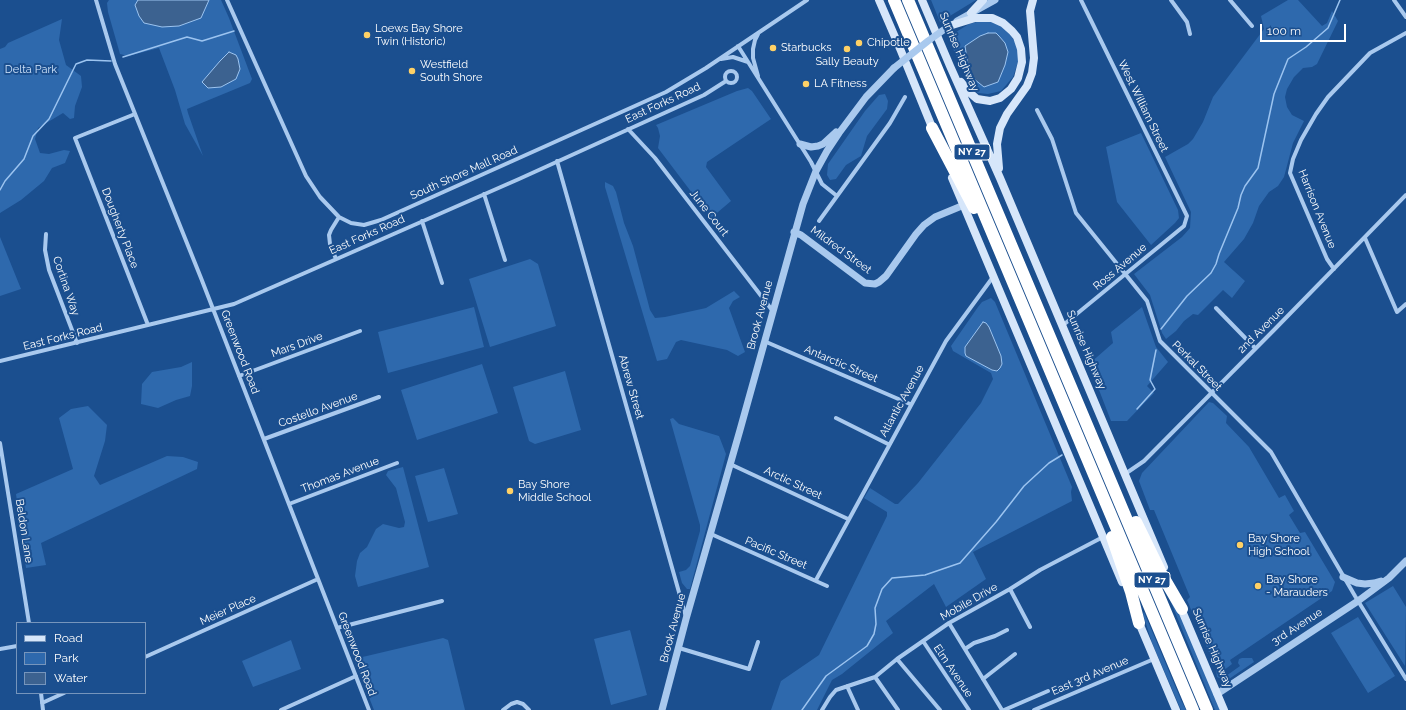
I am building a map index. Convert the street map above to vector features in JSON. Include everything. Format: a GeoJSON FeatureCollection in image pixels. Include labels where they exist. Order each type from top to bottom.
{"type":"FeatureCollection","features":[{"type":"Feature","properties":{"kind":"highway","name":"NY 27"},"geometry":{"type":"LineString","coordinates":[[894,0],[1193,710]]}},
{"type":"Feature","properties":{"kind":"highway","name":"NY 27"},"geometry":{"type":"LineString","coordinates":[[908,0],[1207,710]]}},
{"type":"Feature","properties":{"kind":"highway"},"geometry":{"type":"LineString","coordinates":[[932,128],[984,228],[1009,272]]}},
{"type":"Feature","properties":{"kind":"highway"},"geometry":{"type":"LineString","coordinates":[[1097,449],[1120,489],[1161,573],[1182,609]]}},
{"type":"Feature","properties":{"kind":"highway"},"geometry":{"type":"LineString","coordinates":[[1091,467],[1105,518],[1131,592],[1139,623]]}},
{"type":"Feature","properties":{"kind":"main road"},"geometry":{"type":"LineString","coordinates":[[879,0],[902,51],[993,276],[1176,710]]}},
{"type":"Feature","properties":{"kind":"main road","name":"Sunrise Highway"},"geometry":{"type":"LineString","coordinates":[[922,0],[1000,178],[1224,710]]}},
{"type":"Feature","properties":{"kind":"main road"},"geometry":{"type":"LineString","coordinates":[[970,14],[983,0]]}},
{"type":"Feature","properties":{"kind":"main road"},"geometry":{"type":"LineString","coordinates":[[1000,178],[997,150],[998,133],[1004,119],[1027,86],[1033,68],[1030,16],[1033,0]]}},
{"type":"Feature","properties":{"kind":"main road"},"geometry":{"type":"LineString","coordinates":[[949,26],[978,17],[996,20],[1006,25],[1014,34],[1020,45],[1022,58],[1020,75],[1011,89],[1000,98],[990,101],[977,99],[971,95],[950,66]]}},
{"type":"Feature","properties":{"kind":"street","name":"Greenwood Road"},"geometry":{"type":"LineString","coordinates":[[96,0],[115,64],[213,308],[370,710]]}},
{"type":"Feature","properties":{"kind":"street"},"geometry":{"type":"LineString","coordinates":[[226,0],[304,172],[317,192],[339,218],[332,227],[329,235],[331,247],[336,259]]}},
{"type":"Feature","properties":{"kind":"street","name":"South Shore Mall Road"},"geometry":{"type":"LineString","coordinates":[[339,218],[361,225],[368,225],[382,220],[660,96],[719,59],[807,0]]}},
{"type":"Feature","properties":{"kind":"street","name":"Brook Avenue"},"geometry":{"type":"LineString","coordinates":[[662,710],[794,232],[804,200],[816,172],[827,151],[846,123],[866,97],[894,68],[923,44],[949,26],[995,0]]}},
{"type":"Feature","properties":{"kind":"street","name":"West William Street"},"geometry":{"type":"LineString","coordinates":[[1081,0],[1187,216],[1187,219]]}},
{"type":"Feature","properties":{"kind":"street"},"geometry":{"type":"LineString","coordinates":[[1170,0],[1188,22],[1190,34]]}},
{"type":"Feature","properties":{"kind":"street"},"geometry":{"type":"LineString","coordinates":[[1230,0],[1252,26]]}},
{"type":"Feature","properties":{"kind":"street"},"geometry":{"type":"LineString","coordinates":[[1394,0],[1406,17]]}},
{"type":"Feature","properties":{"kind":"street"},"geometry":{"type":"LineString","coordinates":[[758,33],[753,44],[753,53],[760,82]]}},
{"type":"Feature","properties":{"kind":"street","name":"Harrison Avenue"},"geometry":{"type":"LineString","coordinates":[[1334,269],[1327,259],[1290,173],[1293,159],[1301,140],[1328,97],[1370,53],[1406,33]]}},
{"type":"Feature","properties":{"kind":"street"},"geometry":{"type":"LineString","coordinates":[[738,46],[800,144],[822,184],[837,196]]}},
{"type":"Feature","properties":{"kind":"street"},"geometry":{"type":"LineString","coordinates":[[719,59],[733,57],[748,62]]}},
{"type":"Feature","properties":{"kind":"street","name":"East Forks Road"},"geometry":{"type":"LineString","coordinates":[[0,361],[234,304],[422,222],[704,95],[726,81]]}},
{"type":"Feature","properties":{"kind":"street"},"geometry":{"type":"LineString","coordinates":[[819,221],[890,123],[905,97]]}},
{"type":"Feature","properties":{"kind":"street","name":"Perkal Street"},"geometry":{"type":"LineString","coordinates":[[1037,110],[1052,139],[1076,213],[1147,301],[1160,341],[1271,452],[1343,577],[1406,680]]}},
{"type":"Feature","properties":{"kind":"street","name":"Dougherty Place"},"geometry":{"type":"LineString","coordinates":[[135,114],[75,138],[148,325]]}},
{"type":"Feature","properties":{"kind":"street"},"geometry":{"type":"LineString","coordinates":[[800,144],[813,147],[821,145],[846,123]]}},
{"type":"Feature","properties":{"kind":"street","name":"June Court"},"geometry":{"type":"LineString","coordinates":[[628,129],[655,158],[772,310]]}},
{"type":"Feature","properties":{"kind":"street","name":"Abrew Street"},"geometry":{"type":"LineString","coordinates":[[557,161],[686,619]]}},
{"type":"Feature","properties":{"kind":"street"},"geometry":{"type":"LineString","coordinates":[[484,194],[505,260]]}},
{"type":"Feature","properties":{"kind":"street","name":"2nd Avenue"},"geometry":{"type":"LineString","coordinates":[[1125,474],[1144,460],[1365,238],[1406,194]]}},
{"type":"Feature","properties":{"kind":"street","name":"Mildred Street"},"geometry":{"type":"LineString","coordinates":[[794,232],[801,235],[865,283],[875,284],[886,276],[924,225],[940,215],[964,205]]}},
{"type":"Feature","properties":{"kind":"street","name":"Ross Avenue"},"geometry":{"type":"LineString","coordinates":[[1062,326],[1180,229],[1187,219]]}},
{"type":"Feature","properties":{"kind":"street"},"geometry":{"type":"LineString","coordinates":[[422,222],[442,283]]}},
{"type":"Feature","properties":{"kind":"street","name":"Cortina Way"},"geometry":{"type":"LineString","coordinates":[[46,234],[44,250],[49,270],[77,343]]}},
{"type":"Feature","properties":{"kind":"street"},"geometry":{"type":"LineString","coordinates":[[1365,238],[1397,312],[1406,304]]}},
{"type":"Feature","properties":{"kind":"street","name":"Atlantic Avenue"},"geometry":{"type":"LineString","coordinates":[[836,541],[946,341],[993,276]]}},
{"type":"Feature","properties":{"kind":"street"},"geometry":{"type":"LineString","coordinates":[[1216,308],[1255,348]]}},
{"type":"Feature","properties":{"kind":"street","name":"Mars Drive"},"geometry":{"type":"LineString","coordinates":[[239,376],[360,331]]}},
{"type":"Feature","properties":{"kind":"street","name":"Antarctic Street"},"geometry":{"type":"LineString","coordinates":[[764,341],[910,404]]}},
{"type":"Feature","properties":{"kind":"street","name":"Costello Avenue"},"geometry":{"type":"LineString","coordinates":[[264,439],[379,397]]}},
{"type":"Feature","properties":{"kind":"street"},"geometry":{"type":"LineString","coordinates":[[836,418],[888,444]]}},
{"type":"Feature","properties":{"kind":"street","name":"Beldon Lane"},"geometry":{"type":"LineString","coordinates":[[0,443],[30,622]]}},
{"type":"Feature","properties":{"kind":"street","name":"Thomas Avenue"},"geometry":{"type":"LineString","coordinates":[[289,504],[397,463]]}},
{"type":"Feature","properties":{"kind":"street","name":"Arctic Street"},"geometry":{"type":"LineString","coordinates":[[730,464],[848,519]]}},
{"type":"Feature","properties":{"kind":"street","name":"Pacific Street"},"geometry":{"type":"LineString","coordinates":[[711,534],[816,580],[836,541]]}},
{"type":"Feature","properties":{"kind":"street","name":"Mobile Drive"},"geometry":{"type":"LineString","coordinates":[[822,710],[830,696],[836,690],[875,676],[949,623],[1010,589],[1040,570],[1103,537]]}},
{"type":"Feature","properties":{"kind":"street","name":"3rd Avenue"},"geometry":{"type":"LineString","coordinates":[[1217,694],[1358,601],[1389,578],[1406,561]]}},
{"type":"Feature","properties":{"kind":"street"},"geometry":{"type":"LineString","coordinates":[[1343,577],[1365,584],[1374,583],[1389,578]]}},
{"type":"Feature","properties":{"kind":"street","name":"Meier Place"},"geometry":{"type":"LineString","coordinates":[[146,657],[318,579]]}},
{"type":"Feature","properties":{"kind":"street"},"geometry":{"type":"LineString","coordinates":[[816,580],[828,586]]}},
{"type":"Feature","properties":{"kind":"street"},"geometry":{"type":"LineString","coordinates":[[1010,589],[1030,628]]}},
{"type":"Feature","properties":{"kind":"street"},"geometry":{"type":"LineString","coordinates":[[337,628],[442,601]]}},
{"type":"Feature","properties":{"kind":"street"},"geometry":{"type":"LineString","coordinates":[[949,623],[1003,710],[1048,691]]}},
{"type":"Feature","properties":{"kind":"street"},"geometry":{"type":"LineString","coordinates":[[965,649],[974,643],[1007,630]]}},
{"type":"Feature","properties":{"kind":"street","name":"Elm Avenue"},"geometry":{"type":"LineString","coordinates":[[923,641],[969,710]]}},
{"type":"Feature","properties":{"kind":"street"},"geometry":{"type":"LineString","coordinates":[[679,648],[750,670],[758,642]]}},
{"type":"Feature","properties":{"kind":"street"},"geometry":{"type":"LineString","coordinates":[[0,649],[16,646]]}},
{"type":"Feature","properties":{"kind":"street"},"geometry":{"type":"LineString","coordinates":[[983,679],[1008,661],[1015,654]]}},
{"type":"Feature","properties":{"kind":"street","name":"East 3rd Avenue"},"geometry":{"type":"LineString","coordinates":[[1034,710],[1154,658]]}},
{"type":"Feature","properties":{"kind":"street"},"geometry":{"type":"LineString","coordinates":[[897,659],[940,710]]}},
{"type":"Feature","properties":{"kind":"street"},"geometry":{"type":"LineString","coordinates":[[281,710],[356,676]]}},
{"type":"Feature","properties":{"kind":"street"},"geometry":{"type":"LineString","coordinates":[[875,676],[898,710]]}},
{"type":"Feature","properties":{"kind":"street"},"geometry":{"type":"LineString","coordinates":[[847,686],[858,710]]}},
{"type":"Feature","properties":{"kind":"street"},"geometry":{"type":"LineString","coordinates":[[41,694],[43,710]]}},
{"type":"Feature","properties":{"kind":"street"},"geometry":{"type":"LineString","coordinates":[[42,703],[62,694]]}},
{"type":"Feature","properties":{"kind":"street"},"geometry":{"type":"LineString","coordinates":[[503,710],[506,706],[517,702],[523,704],[529,710]]}},
{"type":"Feature","properties":{"kind":"green space"},"geometry":{"type":"Polygon","coordinates":[[[109,0],[221,0],[252,79],[250,83],[187,109],[203,156],[185,124],[175,90],[159,48],[128,56],[120,54],[108,12],[107,3],[109,0]]]}},
{"type":"Feature","properties":{"kind":"green space"},"geometry":{"type":"Polygon","coordinates":[[[931,0],[976,0],[940,22],[931,0]]]}},
{"type":"Feature","properties":{"kind":"green space"},"geometry":{"type":"Polygon","coordinates":[[[1288,0],[1298,0],[1322,26],[1327,23],[1332,11],[1338,21],[1317,64],[1312,67],[1303,68],[1294,77],[1287,89],[1285,97],[1287,107],[1292,115],[1304,121],[1293,143],[1284,177],[1278,186],[1269,192],[1259,206],[1253,223],[1244,239],[1224,262],[1245,281],[1232,298],[1223,290],[1198,315],[1193,314],[1166,339],[1162,333],[1150,295],[1134,274],[1182,237],[1190,228],[1191,212],[1165,157],[1188,144],[1193,139],[1203,122],[1213,97],[1264,29],[1261,16],[1288,0]]]}},
{"type":"Feature","properties":{"kind":"green space","name":"Delta Park"},"geometry":{"type":"Polygon","coordinates":[[[62,19],[59,40],[66,65],[81,76],[82,87],[75,106],[74,118],[70,119],[63,113],[38,128],[35,139],[40,153],[49,154],[64,150],[70,151],[65,163],[52,168],[44,181],[21,200],[0,213],[0,49],[5,47],[8,43],[62,19]]]}},
{"type":"Feature","properties":{"kind":"green space"},"geometry":{"type":"Polygon","coordinates":[[[989,20],[1005,27],[1017,45],[1019,59],[1013,77],[1001,91],[988,94],[978,93],[970,88],[948,37],[969,24],[989,20]]]}},
{"type":"Feature","properties":{"kind":"green space"},"geometry":{"type":"Polygon","coordinates":[[[748,88],[752,91],[771,119],[707,162],[706,167],[731,201],[711,218],[658,148],[660,136],[656,125],[737,91],[748,88]]]}},
{"type":"Feature","properties":{"kind":"green space"},"geometry":{"type":"Polygon","coordinates":[[[885,94],[888,101],[887,109],[867,136],[861,156],[846,165],[836,179],[830,180],[827,175],[828,164],[865,111],[879,95],[885,94]]]}},
{"type":"Feature","properties":{"kind":"green space"},"geometry":{"type":"Polygon","coordinates":[[[1141,133],[1178,210],[1179,218],[1151,245],[1117,202],[1106,147],[1141,133]]]}},
{"type":"Feature","properties":{"kind":"green space"},"geometry":{"type":"Polygon","coordinates":[[[605,182],[613,186],[616,192],[624,223],[633,246],[650,310],[655,318],[706,308],[734,291],[740,297],[733,301],[729,308],[745,352],[738,356],[727,350],[681,340],[676,342],[667,359],[657,361],[605,187],[605,182]]]}},
{"type":"Feature","properties":{"kind":"green space"},"geometry":{"type":"Polygon","coordinates":[[[0,237],[21,289],[0,296],[0,237]]]}},
{"type":"Feature","properties":{"kind":"green space"},"geometry":{"type":"Polygon","coordinates":[[[530,259],[538,264],[556,326],[490,347],[469,279],[530,259]]]}},
{"type":"Feature","properties":{"kind":"green space"},"geometry":{"type":"Polygon","coordinates":[[[991,298],[995,302],[1072,487],[1072,501],[973,552],[986,579],[946,607],[934,584],[886,621],[893,633],[842,674],[832,680],[817,710],[771,710],[781,681],[819,655],[887,516],[887,512],[864,498],[870,488],[895,504],[898,504],[918,483],[981,403],[993,379],[991,373],[953,351],[951,346],[982,302],[991,298]]]}},
{"type":"Feature","properties":{"kind":"green space"},"geometry":{"type":"Polygon","coordinates":[[[474,307],[484,347],[388,373],[378,332],[474,307]]]}},
{"type":"Feature","properties":{"kind":"green space"},"geometry":{"type":"Polygon","coordinates":[[[1142,307],[1156,347],[1168,362],[1147,386],[1154,393],[1127,421],[1111,421],[1089,364],[1113,343],[1111,332],[1142,307]]]}},
{"type":"Feature","properties":{"kind":"green space"},"geometry":{"type":"Polygon","coordinates":[[[192,362],[192,386],[190,396],[158,408],[141,404],[142,384],[152,372],[181,367],[192,362]]]}},
{"type":"Feature","properties":{"kind":"green space"},"geometry":{"type":"Polygon","coordinates":[[[482,364],[498,413],[417,440],[401,390],[482,364]]]}},
{"type":"Feature","properties":{"kind":"green space"},"geometry":{"type":"Polygon","coordinates":[[[565,371],[581,430],[535,444],[529,441],[513,387],[565,371]]]}},
{"type":"Feature","properties":{"kind":"green space","name":"Bay Shore High School"},"geometry":{"type":"Polygon","coordinates":[[[1209,402],[1213,403],[1227,416],[1226,423],[1249,447],[1279,498],[1285,495],[1294,511],[1289,515],[1300,533],[1305,532],[1335,582],[1332,591],[1230,660],[1232,664],[1223,671],[1226,676],[1240,666],[1238,663],[1239,659],[1252,658],[1254,662],[1226,681],[1217,677],[1216,669],[1187,600],[1190,597],[1154,510],[1150,510],[1139,481],[1142,473],[1209,402]]]}},
{"type":"Feature","properties":{"kind":"green space"},"geometry":{"type":"Polygon","coordinates":[[[88,406],[107,425],[105,441],[94,476],[100,485],[167,456],[183,457],[198,462],[197,469],[41,543],[46,565],[26,568],[16,494],[73,469],[59,418],[71,409],[88,406]]]}},
{"type":"Feature","properties":{"kind":"green space"},"geometry":{"type":"Polygon","coordinates":[[[673,418],[679,424],[719,436],[726,454],[690,589],[687,589],[682,583],[679,572],[686,570],[690,566],[700,531],[700,525],[670,419],[673,418]]]}},
{"type":"Feature","properties":{"kind":"green space"},"geometry":{"type":"Polygon","coordinates":[[[403,467],[429,567],[358,587],[355,576],[357,561],[360,553],[367,547],[376,529],[383,524],[399,528],[404,527],[405,522],[396,488],[386,475],[388,471],[403,467]]]}},
{"type":"Feature","properties":{"kind":"green space"},"geometry":{"type":"Polygon","coordinates":[[[444,468],[458,514],[428,522],[415,476],[444,468]]]}},
{"type":"Feature","properties":{"kind":"green space"},"geometry":{"type":"Polygon","coordinates":[[[1393,586],[1406,607],[1405,666],[1365,603],[1393,586]]]}},
{"type":"Feature","properties":{"kind":"green space"},"geometry":{"type":"Polygon","coordinates":[[[1166,590],[1179,611],[1220,710],[1215,710],[1166,590]]]}},
{"type":"Feature","properties":{"kind":"green space"},"geometry":{"type":"Polygon","coordinates":[[[1144,612],[1186,710],[1181,710],[1152,643],[1143,614],[1144,612]]]}},
{"type":"Feature","properties":{"kind":"green space"},"geometry":{"type":"Polygon","coordinates":[[[1358,617],[1395,676],[1368,693],[1331,633],[1358,617]]]}},
{"type":"Feature","properties":{"kind":"green space"},"geometry":{"type":"Polygon","coordinates":[[[630,630],[647,695],[611,705],[594,639],[630,630]]]}},
{"type":"Feature","properties":{"kind":"green space"},"geometry":{"type":"Polygon","coordinates":[[[443,638],[448,640],[465,710],[374,710],[354,659],[443,638]]]}},
{"type":"Feature","properties":{"kind":"green space"},"geometry":{"type":"Polygon","coordinates":[[[291,640],[301,669],[253,687],[242,661],[291,640]]]}},
{"type":"Feature","properties":{"kind":"water"},"geometry":{"type":"Polygon","coordinates":[[[138,0],[209,0],[201,18],[179,26],[162,27],[144,23],[139,16],[135,5],[138,0]]]}},
{"type":"Feature","properties":{"kind":"water"},"geometry":{"type":"Polygon","coordinates":[[[988,33],[996,33],[1005,43],[1008,52],[1005,65],[998,82],[984,87],[974,79],[968,65],[965,46],[980,36],[988,33]]]}},
{"type":"Feature","properties":{"kind":"water"},"geometry":{"type":"Polygon","coordinates":[[[229,52],[236,55],[238,59],[240,69],[236,79],[221,87],[208,88],[202,82],[229,52]]]}},
{"type":"Feature","properties":{"kind":"water"},"geometry":{"type":"Polygon","coordinates":[[[983,322],[989,327],[1001,356],[1002,364],[997,371],[992,370],[966,356],[965,353],[965,347],[983,322]]]}},
{"type":"Feature","properties":{"kind":"waterway"},"geometry":{"type":"LineString","coordinates":[[1161,329],[1187,296],[1211,273],[1216,264],[1238,208],[1241,195],[1245,186],[1258,168],[1274,94],[1288,59],[1306,47],[1328,28],[1340,0]]}},
{"type":"Feature","properties":{"kind":"waterway"},"geometry":{"type":"LineString","coordinates":[[123,57],[187,37],[202,41],[234,31]]}},
{"type":"Feature","properties":{"kind":"waterway"},"geometry":{"type":"LineString","coordinates":[[0,190],[5,181],[24,159],[33,136],[49,119],[76,64],[87,60],[111,61]]}},
{"type":"Feature","properties":{"kind":"waterway"},"geometry":{"type":"LineString","coordinates":[[1137,409],[1155,389],[1150,380],[1156,350]]}},
{"type":"Feature","properties":{"kind":"waterway"},"geometry":{"type":"LineString","coordinates":[[802,710],[826,676],[867,646],[874,634],[876,624],[875,608],[882,589],[892,578],[925,575],[960,563],[996,522],[1024,486],[1049,463],[1062,455]]}},
{"type":"Feature","properties":{"kind":"place","name":"Loews Bay Shore Twin (Historic)"},"geometry":{"type":"Point","coordinates":[367,35]}},
{"type":"Feature","properties":{"kind":"place","name":"Chipotle"},"geometry":{"type":"Point","coordinates":[859,43]}},
{"type":"Feature","properties":{"kind":"place","name":"Starbucks"},"geometry":{"type":"Point","coordinates":[773,48]}},
{"type":"Feature","properties":{"kind":"place","name":"Sally Beauty"},"geometry":{"type":"Point","coordinates":[847,49]}},
{"type":"Feature","properties":{"kind":"place","name":"Westfield South Shore"},"geometry":{"type":"Point","coordinates":[412,71]}},
{"type":"Feature","properties":{"kind":"place","name":"LA Fitness"},"geometry":{"type":"Point","coordinates":[806,84]}},
{"type":"Feature","properties":{"kind":"place","name":"Bay Shore Middle School"},"geometry":{"type":"Point","coordinates":[510,491]}},
{"type":"Feature","properties":{"kind":"place","name":"Bay Shore High School"},"geometry":{"type":"Point","coordinates":[1240,545]}},
{"type":"Feature","properties":{"kind":"place","name":"Bay Shore - Marauders"},"geometry":{"type":"Point","coordinates":[1258,586]}}]}
